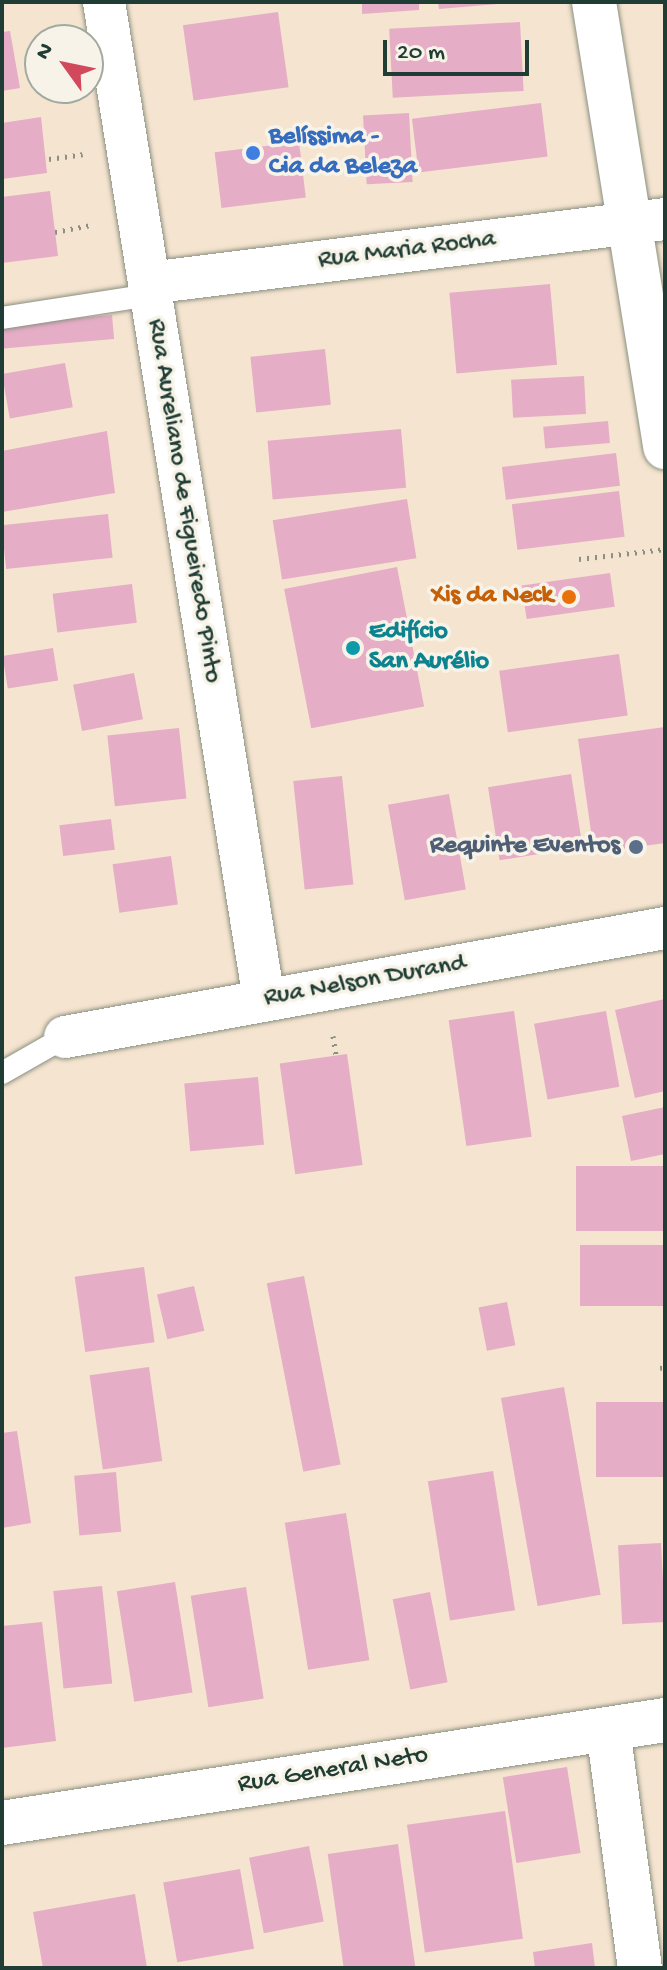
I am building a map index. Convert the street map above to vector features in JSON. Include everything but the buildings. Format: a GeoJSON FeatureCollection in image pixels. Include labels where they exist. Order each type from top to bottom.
{"type":"FeatureCollection","features":[{"type":"Feature","properties":{"kind":"street","name":"Rua Aureliano de Figueiredo Pinto"},"geometry":{"type":"LineString","coordinates":[[104,2],[264,1000]]}},
{"type":"Feature","properties":{"kind":"street"},"geometry":{"type":"LineString","coordinates":[[594,2],[647,222],[665,447]]}},
{"type":"Feature","properties":{"kind":"street","name":"Rua Maria Rocha"},"geometry":{"type":"LineString","coordinates":[[150,289],[647,222]]}},
{"type":"Feature","properties":{"kind":"street","name":"Rua Nelson Durand"},"geometry":{"type":"LineString","coordinates":[[65,1037],[665,928]]}},
{"type":"Feature","properties":{"kind":"street","name":"Rua General Neto"},"geometry":{"type":"LineString","coordinates":[[2,1823],[665,1720]]}},
{"type":"Feature","properties":{"kind":"street"},"geometry":{"type":"LineString","coordinates":[[608,1729],[640,1968]]}},
{"type":"Feature","properties":{"kind":"lane"},"geometry":{"type":"LineString","coordinates":[[2,318],[150,289]]}},
{"type":"Feature","properties":{"kind":"lane"},"geometry":{"type":"LineString","coordinates":[[2,1073],[65,1037]]}},
{"type":"Feature","properties":{"kind":"path"},"geometry":{"type":"LineString","coordinates":[[49,159],[92,153]]}},
{"type":"Feature","properties":{"kind":"path"},"geometry":{"type":"LineString","coordinates":[[55,232],[90,225]]}},
{"type":"Feature","properties":{"kind":"path"},"geometry":{"type":"LineString","coordinates":[[579,559],[665,549]]}},
{"type":"Feature","properties":{"kind":"place","name":"Belíssima - Cia da Beleza"},"geometry":{"type":"Point","coordinates":[253,153]}},
{"type":"Feature","properties":{"kind":"place","name":"Xis da Neck"},"geometry":{"type":"Point","coordinates":[569,597]}},
{"type":"Feature","properties":{"kind":"place","name":"Edifício San Aurélio"},"geometry":{"type":"Point","coordinates":[353,648]}},
{"type":"Feature","properties":{"kind":"place","name":"Requinte Eventos"},"geometry":{"type":"Point","coordinates":[636,847]}}]}
